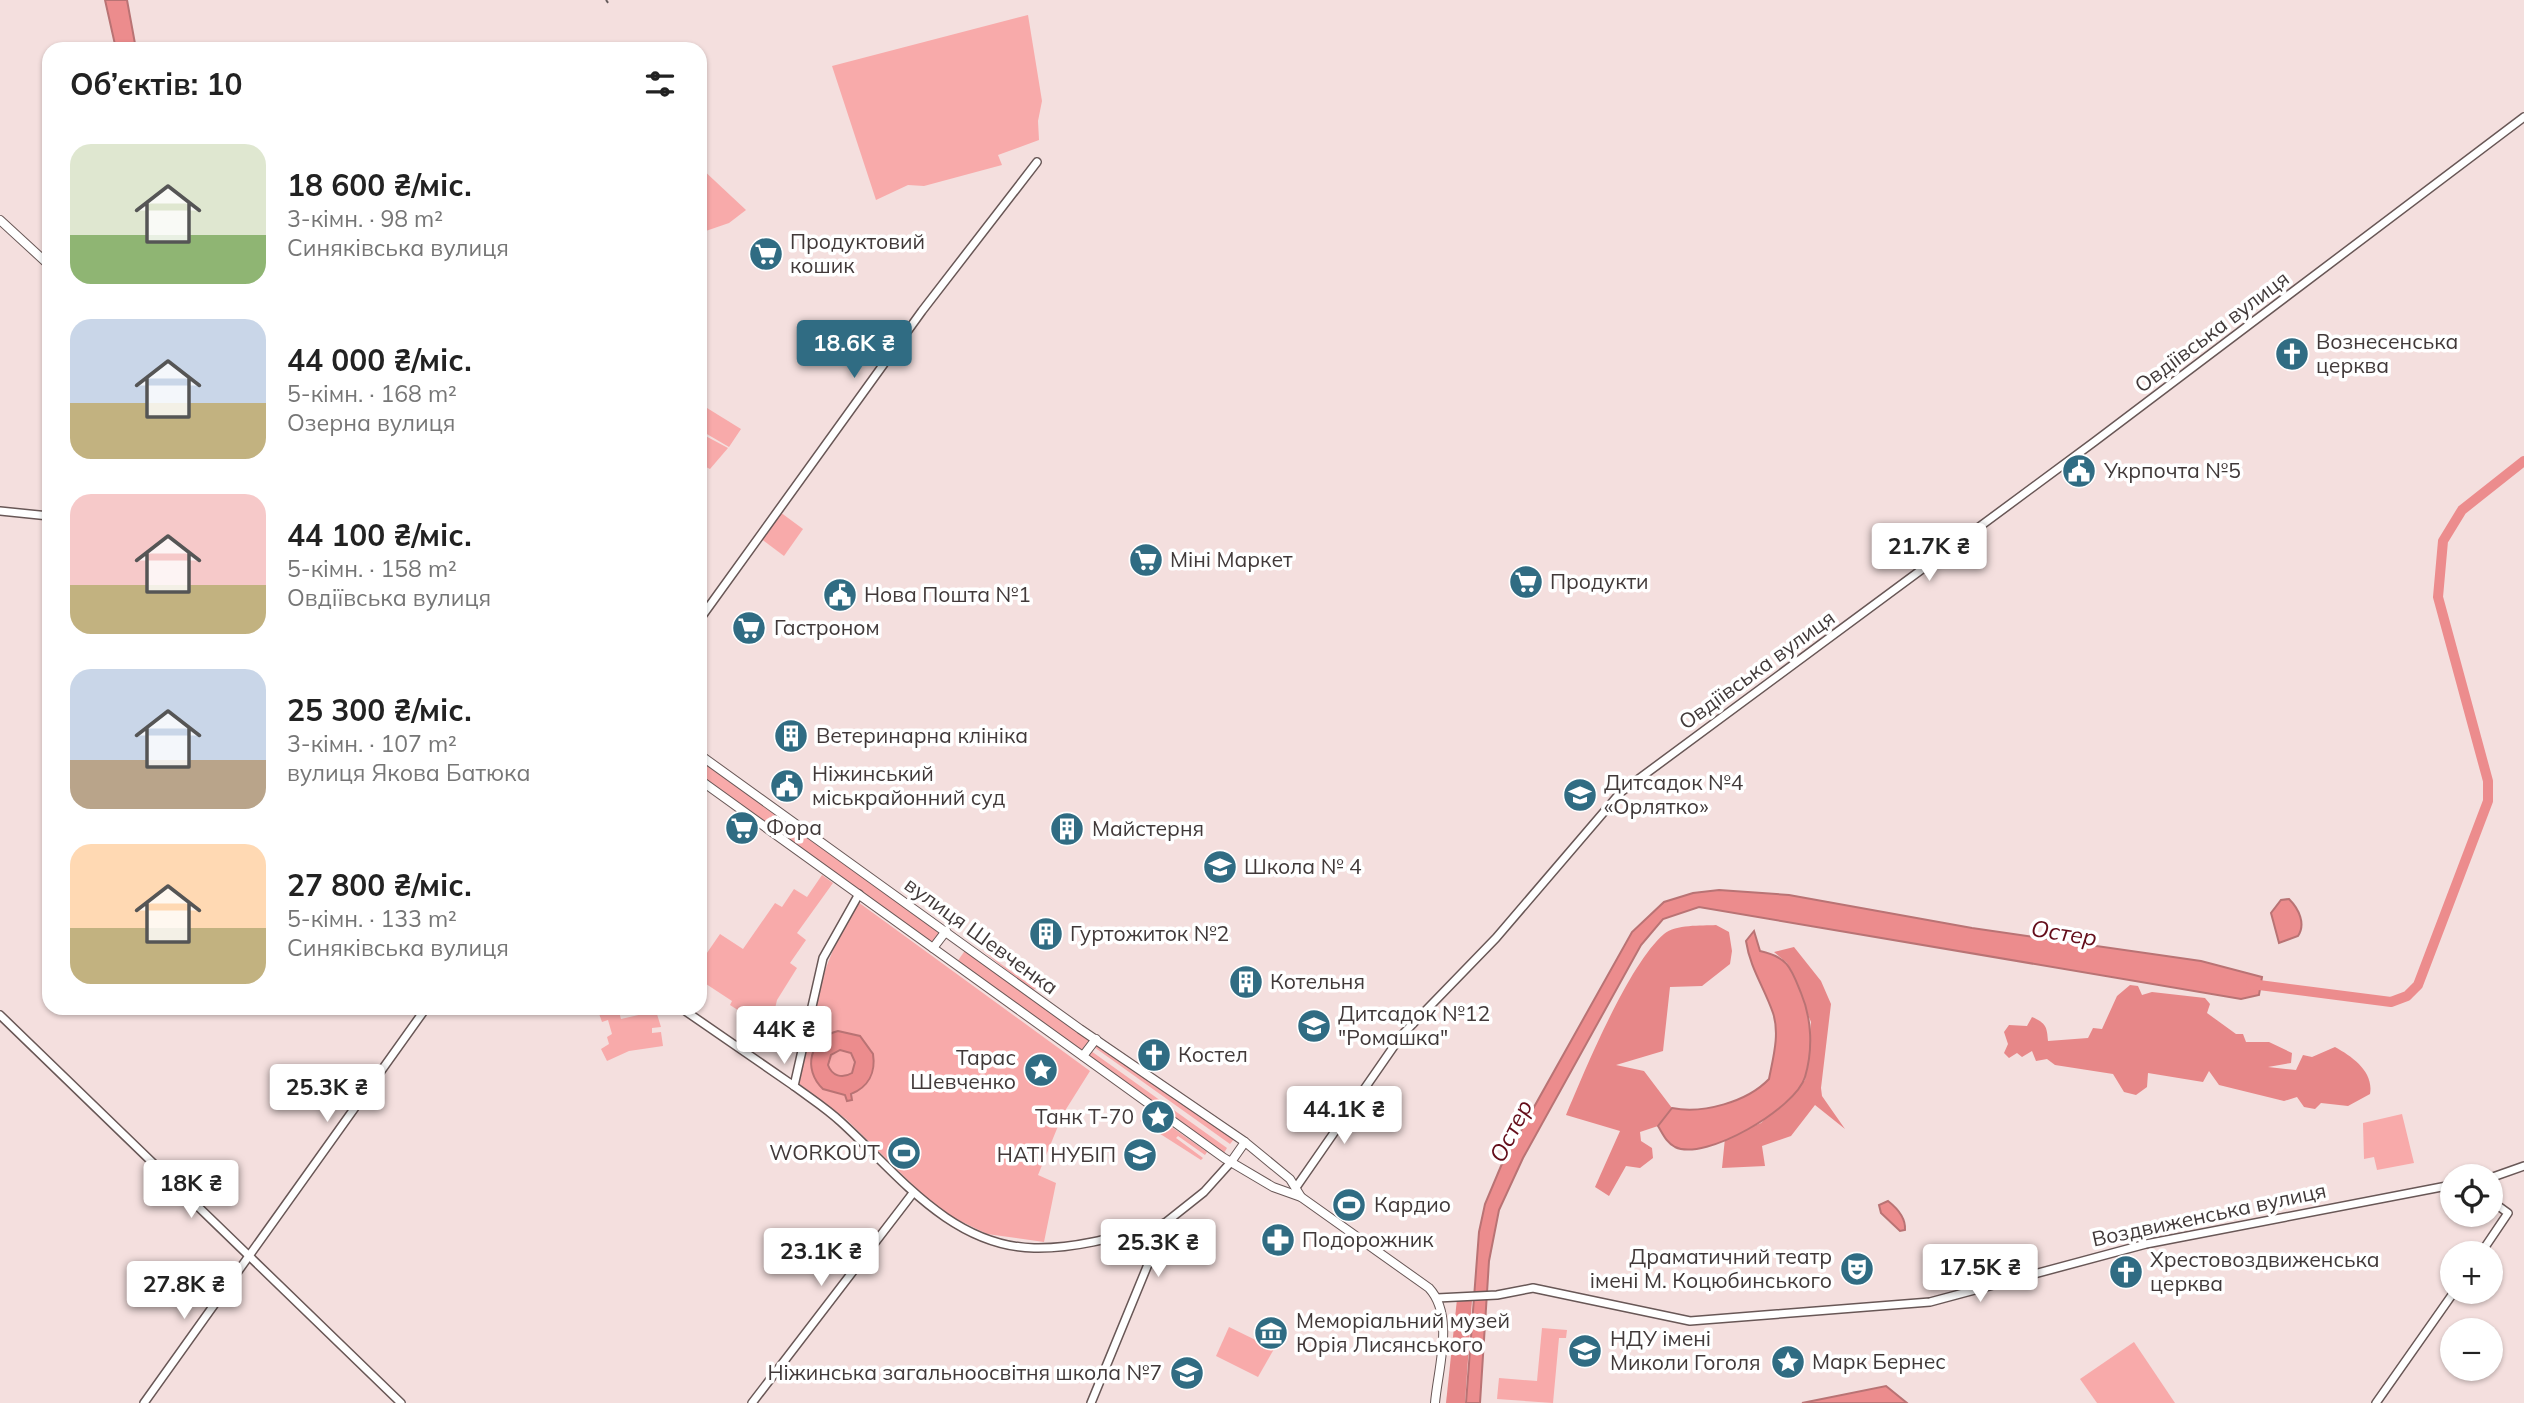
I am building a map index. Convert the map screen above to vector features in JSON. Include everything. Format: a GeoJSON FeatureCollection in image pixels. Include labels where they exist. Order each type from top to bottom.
{"type":"FeatureCollection","features":[{"type":"Feature","properties":{"kind":"main road"},"geometry":{"type":"LineString","coordinates":[[0,220],[42,259]]}},
{"type":"Feature","properties":{"kind":"main road","name":"вулиця Шевченка"},"geometry":{"type":"LineString","coordinates":[[707,760],[1096,1039],[1245,1142],[1297,1186]]}},
{"type":"Feature","properties":{"kind":"main road","name":"вулиця Шевченка"},"geometry":{"type":"LineString","coordinates":[[707,785],[1231,1162],[1290,1194],[1301,1197]]}},
{"type":"Feature","properties":{"kind":"main road"},"geometry":{"type":"LineString","coordinates":[[933,948],[946,931]]}},
{"type":"Feature","properties":{"kind":"main road"},"geometry":{"type":"LineString","coordinates":[[1083,1056],[1096,1039]]}},
{"type":"Feature","properties":{"kind":"main road"},"geometry":{"type":"LineString","coordinates":[[1231,1162],[1245,1142]]}},
{"type":"Feature","properties":{"kind":"main road"},"geometry":{"type":"LineString","coordinates":[[1290,1194],[1297,1186],[1301,1197],[1429,1288],[1437,1298],[1443,1319],[1435,1403]]}},
{"type":"Feature","properties":{"kind":"street","name":"Овдіївська вулиця"},"geometry":{"type":"LineString","coordinates":[[1297,1186],[1401,1036],[1496,937],[1603,810],[1629,785],[2104,435],[2524,117]]}},
{"type":"Feature","properties":{"kind":"street"},"geometry":{"type":"LineString","coordinates":[[707,609],[922,311],[1037,162]]}},
{"type":"Feature","properties":{"kind":"street"},"geometry":{"type":"LineString","coordinates":[[0,511],[42,515]]}},
{"type":"Feature","properties":{"kind":"street"},"geometry":{"type":"LineString","coordinates":[[794,1086],[822,958],[859,894]]}},
{"type":"Feature","properties":{"kind":"street"},"geometry":{"type":"LineString","coordinates":[[0,1014],[401,1403]]}},
{"type":"Feature","properties":{"kind":"street"},"geometry":{"type":"LineString","coordinates":[[144,1403],[420,1015]]}},
{"type":"Feature","properties":{"kind":"street"},"geometry":{"type":"LineString","coordinates":[[691,1015],[840,1121],[913,1193],[975,1235],[1032,1248],[1096,1243],[1165,1223],[1204,1192],[1231,1162]]}},
{"type":"Feature","properties":{"kind":"street"},"geometry":{"type":"LineString","coordinates":[[2503,1173],[2524,1166]]}},
{"type":"Feature","properties":{"kind":"street","name":"Воздвиженська вулиця"},"geometry":{"type":"LineString","coordinates":[[1437,1298],[1497,1295],[1540,1289],[1690,1321],[1930,1302],[2146,1244],[2440,1187]]}},
{"type":"Feature","properties":{"kind":"street"},"geometry":{"type":"LineString","coordinates":[[752,1403],[913,1193]]}},
{"type":"Feature","properties":{"kind":"street"},"geometry":{"type":"LineString","coordinates":[[1091,1403],[1165,1223]]}},
{"type":"Feature","properties":{"kind":"street"},"geometry":{"type":"LineString","coordinates":[[2376,1403],[2446,1304]]}},
{"type":"Feature","properties":{"kind":"shaded area"},"geometry":{"type":"Polygon","coordinates":[[[105,0],[127,0],[135,42],[114,42],[105,0]]]}},
{"type":"Feature","properties":{"kind":"shaded area"},"geometry":{"type":"Polygon","coordinates":[[[1028,15],[1042,101],[1038,121],[1039,140],[998,155],[1002,165],[924,186],[908,185],[876,200],[832,66],[1028,15]]]}},
{"type":"Feature","properties":{"kind":"shaded area"},"geometry":{"type":"Polygon","coordinates":[[[707,174],[746,210],[729,223],[707,231],[707,174]]]}},
{"type":"Feature","properties":{"kind":"shaded area"},"geometry":{"type":"Polygon","coordinates":[[[707,408],[741,429],[729,447],[707,434],[707,408]]]}},
{"type":"Feature","properties":{"kind":"shaded area"},"geometry":{"type":"Polygon","coordinates":[[[707,437],[728,448],[710,469],[707,468],[707,437]]]}},
{"type":"Feature","properties":{"kind":"shaded area"},"geometry":{"type":"Polygon","coordinates":[[[780,512],[803,529],[784,556],[760,538],[780,512]]]}},
{"type":"Feature","properties":{"kind":"shaded area"},"geometry":{"type":"Polygon","coordinates":[[[707,765],[941,932],[933,944],[707,783],[707,765]]]}},
{"type":"Feature","properties":{"kind":"shaded area"},"geometry":{"type":"Polygon","coordinates":[[[822,875],[833,883],[797,933],[806,940],[790,963],[797,968],[777,1000],[767,1043],[748,1027],[750,1018],[730,1005],[732,1001],[707,985],[707,953],[720,934],[743,949],[775,903],[782,907],[794,889],[807,897],[822,875]]]}},
{"type":"Feature","properties":{"kind":"shaded area","name":"Остер"},"geometry":{"type":"Polygon","coordinates":[[[1719,890],[1789,895],[1972,928],[2201,961],[2262,977],[2259,995],[2241,999],[1699,907],[1663,919],[1641,945],[1523,1158],[1499,1210],[1489,1261],[1480,1403],[1466,1403],[1479,1232],[1485,1204],[1501,1166],[1632,932],[1664,902],[1693,893],[1719,890]]]}},
{"type":"Feature","properties":{"kind":"shaded area"},"geometry":{"type":"Polygon","coordinates":[[[2289,899],[2296,907],[2301,927],[2298,936],[2279,943],[2271,913],[2281,900],[2289,899]]]}},
{"type":"Feature","properties":{"kind":"shaded area"},"geometry":{"type":"Polygon","coordinates":[[[858,902],[1090,1071],[1063,1114],[1038,1175],[1056,1183],[1044,1242],[987,1234],[952,1217],[924,1196],[846,1119],[798,1083],[819,990],[845,925],[858,902]],[[822,1038],[811,1058],[846,1095],[847,1101],[874,1060],[871,1049],[822,1038]]]}},
{"type":"Feature","properties":{"kind":"shaded area"},"geometry":{"type":"Polygon","coordinates":[[[1716,925],[1729,932],[1732,951],[1730,964],[1702,986],[1670,987],[1663,1051],[1616,1065],[1644,1071],[1672,1108],[1658,1126],[1640,1132],[1641,1141],[1652,1148],[1653,1158],[1640,1168],[1626,1166],[1609,1196],[1595,1187],[1620,1131],[1566,1115],[1622,993],[1650,949],[1669,931],[1689,926],[1716,925]]]}},
{"type":"Feature","properties":{"kind":"shaded area"},"geometry":{"type":"Polygon","coordinates":[[[1754,931],[1760,951],[1783,960],[1787,965],[1805,1003],[1810,1035],[1805,1077],[1798,1090],[1785,1103],[1748,1129],[1707,1147],[1689,1150],[1675,1147],[1658,1126],[1672,1108],[1711,1108],[1749,1094],[1769,1079],[1776,1029],[1773,1013],[1748,951],[1746,941],[1754,931]]]}},
{"type":"Feature","properties":{"kind":"shaded area"},"geometry":{"type":"Polygon","coordinates":[[[1794,947],[1821,981],[1831,1004],[1821,1088],[1822,1096],[1845,1129],[1815,1105],[1791,1136],[1762,1146],[1765,1166],[1722,1168],[1725,1138],[1761,1123],[1805,1080],[1811,1022],[1787,963],[1774,952],[1794,947]]]}},
{"type":"Feature","properties":{"kind":"shaded area"},"geometry":{"type":"Polygon","coordinates":[[[966,949],[1091,1038],[1081,1051],[957,962],[966,949]]]}},
{"type":"Feature","properties":{"kind":"shaded area"},"geometry":{"type":"Polygon","coordinates":[[[980,949],[1036,989],[1032,990],[980,949]]]}},
{"type":"Feature","properties":{"kind":"shaded area"},"geometry":{"type":"Polygon","coordinates":[[[2130,985],[2138,986],[2142,995],[2152,992],[2205,998],[2210,1004],[2207,1013],[2236,1034],[2243,1034],[2246,1042],[2269,1042],[2292,1053],[2291,1063],[2268,1067],[2296,1070],[2303,1055],[2312,1057],[2335,1047],[2361,1066],[2369,1079],[2370,1094],[2348,1106],[2321,1103],[2315,1109],[2304,1107],[2297,1097],[2284,1101],[2219,1085],[2209,1071],[2203,1082],[2148,1073],[2147,1087],[2136,1095],[2124,1092],[2113,1074],[2055,1065],[2047,1059],[2036,1061],[2032,1051],[2022,1057],[2017,1053],[2009,1058],[2004,1053],[2008,1044],[2004,1032],[2009,1025],[2027,1026],[2032,1017],[2045,1026],[2048,1041],[2088,1038],[2093,1028],[2102,1029],[2117,996],[2130,985]]]}},
{"type":"Feature","properties":{"kind":"shaded area"},"geometry":{"type":"Polygon","coordinates":[[[600,1015],[620,1015],[621,1019],[657,1015],[661,1027],[652,1028],[652,1033],[661,1032],[663,1046],[629,1051],[607,1061],[601,1049],[609,1044],[607,1037],[612,1034],[608,1020],[602,1022],[600,1015]]]}},
{"type":"Feature","properties":{"kind":"shaded area"},"geometry":{"type":"Polygon","coordinates":[[[838,1031],[860,1036],[873,1054],[870,1078],[851,1094],[852,1100],[847,1101],[845,1095],[823,1089],[816,1081],[811,1064],[812,1055],[815,1047],[828,1035],[838,1031]],[[840,1050],[831,1055],[828,1065],[832,1072],[841,1076],[852,1073],[855,1062],[851,1053],[840,1050]]]}},
{"type":"Feature","properties":{"kind":"shaded area"},"geometry":{"type":"Polygon","coordinates":[[[1098,1042],[1234,1139],[1230,1144],[1094,1047],[1098,1042]]]}},
{"type":"Feature","properties":{"kind":"shaded area"},"geometry":{"type":"Polygon","coordinates":[[[842,1049],[852,1053],[856,1063],[852,1073],[842,1077],[832,1073],[828,1063],[832,1053],[842,1049]]]}},
{"type":"Feature","properties":{"kind":"shaded area"},"geometry":{"type":"Polygon","coordinates":[[[1091,1051],[1227,1148],[1224,1153],[1087,1056],[1091,1051]]]}},
{"type":"Feature","properties":{"kind":"shaded area"},"geometry":{"type":"Polygon","coordinates":[[[2402,1114],[2414,1163],[2377,1170],[2374,1157],[2364,1159],[2363,1123],[2402,1114]]]}},
{"type":"Feature","properties":{"kind":"shaded area"},"geometry":{"type":"Polygon","coordinates":[[[1144,1116],[1155,1125],[1159,1120],[1166,1123],[1207,1152],[1205,1155],[1178,1136],[1176,1138],[1203,1158],[1201,1160],[1140,1121],[1144,1116]]]}},
{"type":"Feature","properties":{"kind":"shaded area"},"geometry":{"type":"Polygon","coordinates":[[[1888,1201],[1898,1210],[1905,1230],[1900,1231],[1881,1213],[1879,1205],[1888,1201]]]}},
{"type":"Feature","properties":{"kind":"shaded area"},"geometry":{"type":"Polygon","coordinates":[[[1457,1299],[1472,1300],[1465,1403],[1446,1403],[1457,1299]]]}},
{"type":"Feature","properties":{"kind":"shaded area"},"geometry":{"type":"Polygon","coordinates":[[[1229,1327],[1274,1349],[1258,1377],[1216,1356],[1229,1327]]]}},
{"type":"Feature","properties":{"kind":"shaded area"},"geometry":{"type":"Polygon","coordinates":[[[1542,1328],[1567,1330],[1566,1338],[1559,1338],[1553,1403],[1497,1399],[1499,1378],[1537,1381],[1542,1328]]]}},
{"type":"Feature","properties":{"kind":"shaded area"},"geometry":{"type":"Polygon","coordinates":[[[2134,1342],[2175,1403],[2097,1403],[2080,1379],[2134,1342]]]}},
{"type":"Feature","properties":{"kind":"shaded area"},"geometry":{"type":"Polygon","coordinates":[[[1886,1386],[1907,1403],[1802,1403],[1886,1386]]]}},
{"type":"Feature","properties":{"kind":"waterway","name":"Остер"},"geometry":{"type":"LineString","coordinates":[[2251,984],[2391,1002],[2407,996],[2418,985],[2488,801],[2488,781],[2438,597],[2443,541],[2462,510],[2524,461]]}},
{"type":"Feature","properties":{"kind":"railway"},"geometry":{"type":"LineString","coordinates":[[606,0],[609,4]]}},
{"type":"Feature","properties":{"kind":"place","name":"Продуктовий кошик"},"geometry":{"type":"Point","coordinates":[766,254]}},
{"type":"Feature","properties":{"kind":"place","name":"Вознесенська церква"},"geometry":{"type":"Point","coordinates":[2292,354]}},
{"type":"Feature","properties":{"kind":"place","name":"Укрпочта №5"},"geometry":{"type":"Point","coordinates":[2079,471]}},
{"type":"Feature","properties":{"kind":"place","name":"Міні Маркет"},"geometry":{"type":"Point","coordinates":[1146,560]}},
{"type":"Feature","properties":{"kind":"place","name":"Продукти"},"geometry":{"type":"Point","coordinates":[1526,582]}},
{"type":"Feature","properties":{"kind":"place","name":"Нова Пошта №1"},"geometry":{"type":"Point","coordinates":[840,595]}},
{"type":"Feature","properties":{"kind":"place","name":"Гастроном"},"geometry":{"type":"Point","coordinates":[749,628]}},
{"type":"Feature","properties":{"kind":"place","name":"Ветеринарна клініка"},"geometry":{"type":"Point","coordinates":[791,736]}},
{"type":"Feature","properties":{"kind":"place","name":"Ніжинський міськрайонний суд"},"geometry":{"type":"Point","coordinates":[787,786]}},
{"type":"Feature","properties":{"kind":"place","name":"Дитсадок №4 «Орлятко»"},"geometry":{"type":"Point","coordinates":[1580,795]}},
{"type":"Feature","properties":{"kind":"place","name":"Фора"},"geometry":{"type":"Point","coordinates":[742,828]}},
{"type":"Feature","properties":{"kind":"place","name":"Майстерня"},"geometry":{"type":"Point","coordinates":[1067,829]}},
{"type":"Feature","properties":{"kind":"place","name":"Школа № 4"},"geometry":{"type":"Point","coordinates":[1220,867]}},
{"type":"Feature","properties":{"kind":"place","name":"Гуртожиток №2"},"geometry":{"type":"Point","coordinates":[1046,934]}},
{"type":"Feature","properties":{"kind":"place","name":"Котельня"},"geometry":{"type":"Point","coordinates":[1246,982]}},
{"type":"Feature","properties":{"kind":"place","name":"Дитсадок №12 \"Ромашка\""},"geometry":{"type":"Point","coordinates":[1314,1026]}},
{"type":"Feature","properties":{"kind":"place","name":"Костел"},"geometry":{"type":"Point","coordinates":[1154,1055]}},
{"type":"Feature","properties":{"kind":"place","name":"Тарас Шевченко"},"geometry":{"type":"Point","coordinates":[1041,1070]}},
{"type":"Feature","properties":{"kind":"place","name":"Танк Т-70"},"geometry":{"type":"Point","coordinates":[1158,1117]}},
{"type":"Feature","properties":{"kind":"place","name":"WORKOUT"},"geometry":{"type":"Point","coordinates":[904,1153]}},
{"type":"Feature","properties":{"kind":"place","name":"НАТІ НУБІП"},"geometry":{"type":"Point","coordinates":[1140,1155]}},
{"type":"Feature","properties":{"kind":"place","name":"Кардио"},"geometry":{"type":"Point","coordinates":[1349,1205]}},
{"type":"Feature","properties":{"kind":"place","name":"Подорожник"},"geometry":{"type":"Point","coordinates":[1278,1240]}},
{"type":"Feature","properties":{"kind":"place","name":"Драматичний театр імені М. Коцюбинського"},"geometry":{"type":"Point","coordinates":[1857,1269]}},
{"type":"Feature","properties":{"kind":"place","name":"Хрестовоздвиженська церква"},"geometry":{"type":"Point","coordinates":[2126,1272]}},
{"type":"Feature","properties":{"kind":"place","name":"Меморіальний музей Юрія Лисянського"},"geometry":{"type":"Point","coordinates":[1271,1333]}},
{"type":"Feature","properties":{"kind":"place","name":"НДУ імені Миколи Гоголя"},"geometry":{"type":"Point","coordinates":[1585,1351]}},
{"type":"Feature","properties":{"kind":"place","name":"Марк Бернес"},"geometry":{"type":"Point","coordinates":[1788,1362]}},
{"type":"Feature","properties":{"kind":"place","name":"Ніжинська загальноосвітня школа №7"},"geometry":{"type":"Point","coordinates":[1187,1373]}}]}
